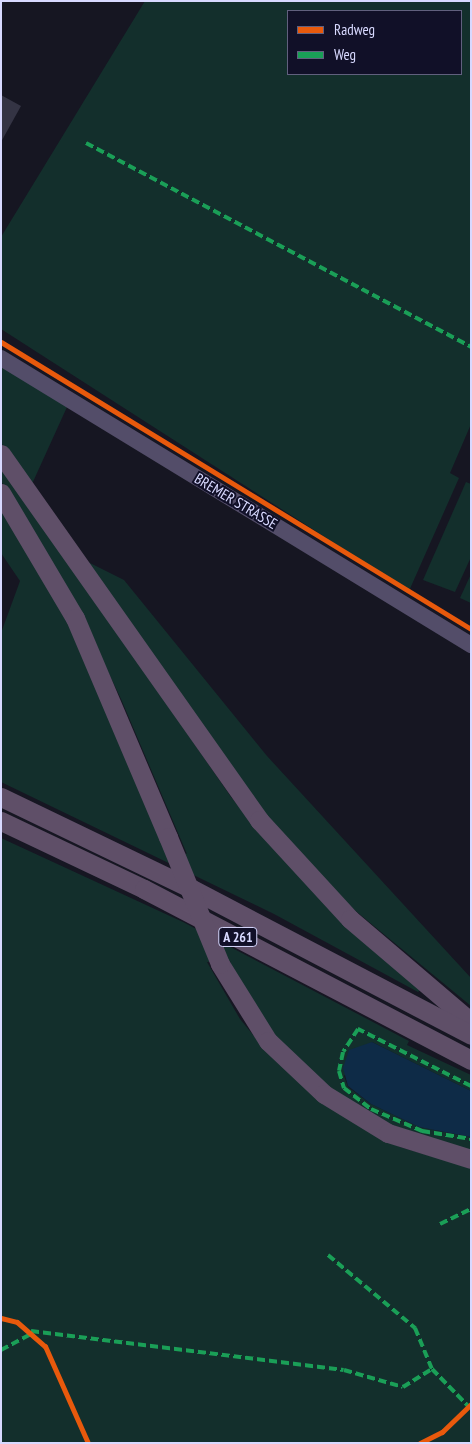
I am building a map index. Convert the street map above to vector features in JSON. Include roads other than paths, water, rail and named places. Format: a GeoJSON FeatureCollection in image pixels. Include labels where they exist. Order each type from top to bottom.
{"type":"FeatureCollection","features":[{"type":"Feature","properties":{"kind":"highway"},"geometry":{"type":"LineString","coordinates":[[1,454],[259,820],[350,919],[471,1022]]}},
{"type":"Feature","properties":{"kind":"highway"},"geometry":{"type":"LineString","coordinates":[[1,493],[82,632],[220,964],[268,1041],[324,1094],[388,1133],[471,1160]]}},
{"type":"Feature","properties":{"kind":"highway","name":"A 261"},"geometry":{"type":"LineString","coordinates":[[1,797],[192,889],[471,1035]]}},
{"type":"Feature","properties":{"kind":"highway","name":"A 261"},"geometry":{"type":"LineString","coordinates":[[1,821],[179,907],[471,1060]]}},
{"type":"Feature","properties":{"kind":"main road","name":"BREMER STRASSE"},"geometry":{"type":"LineString","coordinates":[[1,358],[471,645]]}},
{"type":"Feature","properties":{"kind":"water"},"geometry":{"type":"Polygon","coordinates":[[[372,1042],[471,1091],[471,1137],[419,1127],[371,1104],[348,1086],[343,1068],[349,1050],[372,1042]]]}}]}
